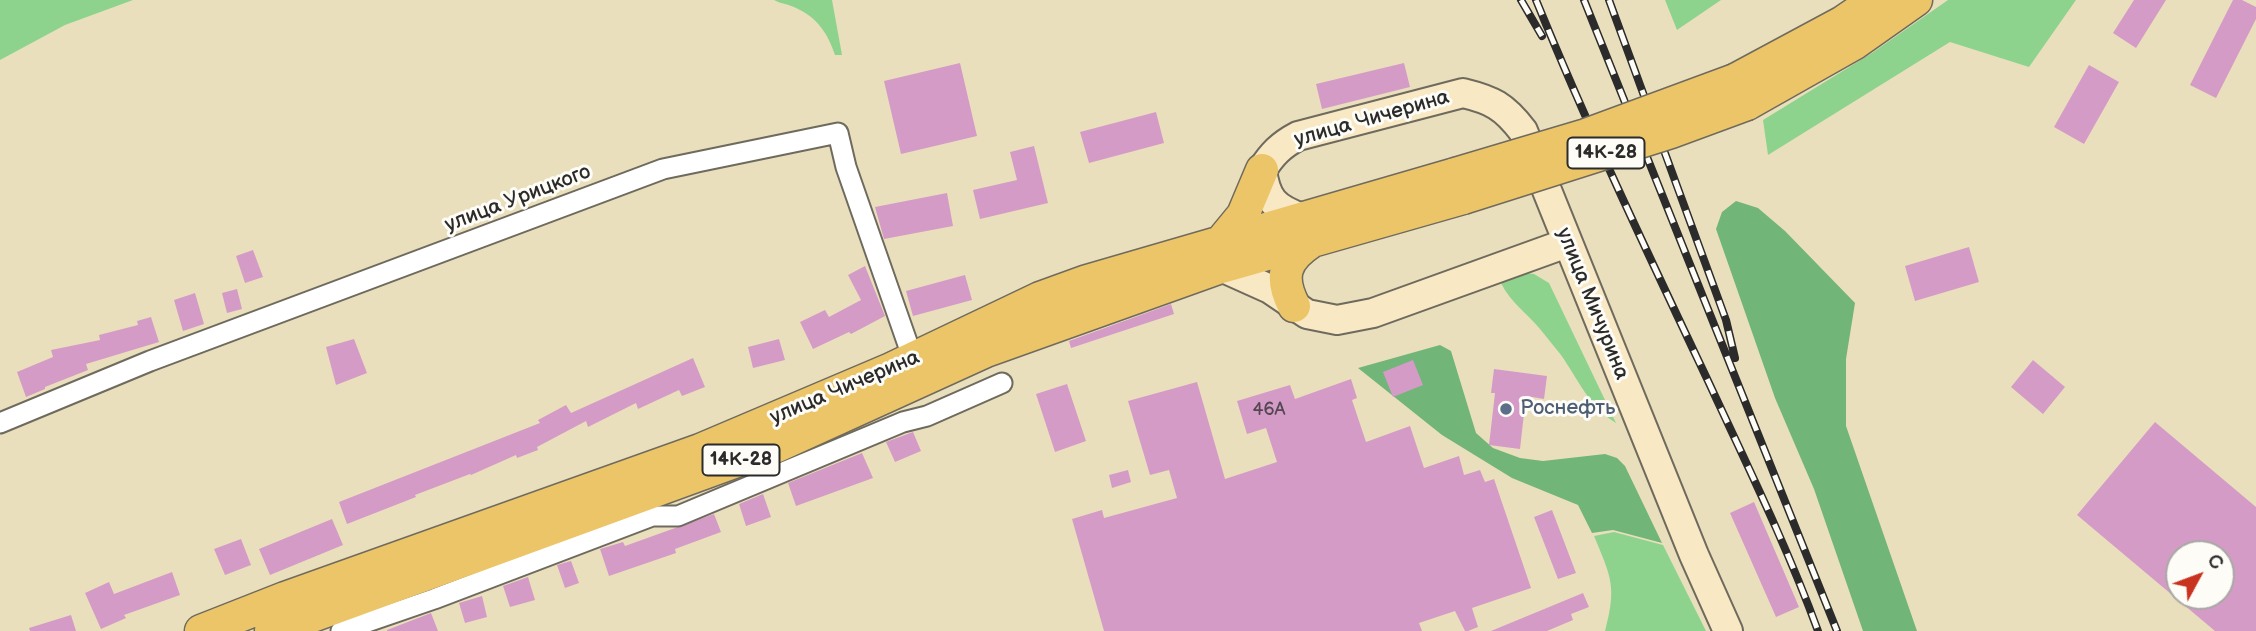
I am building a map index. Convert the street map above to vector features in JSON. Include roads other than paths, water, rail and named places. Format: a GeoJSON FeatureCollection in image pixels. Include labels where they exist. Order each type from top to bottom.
{"type":"FeatureCollection","features":[{"type":"Feature","properties":{"kind":"main road","name":"14К-28"},"geometry":{"type":"LineString","coordinates":[[1741,92],[1875,0]]}},
{"type":"Feature","properties":{"kind":"main road","name":"14К-28"},"geometry":{"type":"LineString","coordinates":[[1741,92],[1855,43],[1916,0]]}},
{"type":"Feature","properties":{"kind":"main road","name":"улица Чичерина"},"geometry":{"type":"LineString","coordinates":[[256,625],[700,450],[914,359],[1040,298],[1087,281],[1220,255],[1459,186],[1632,145],[1741,92]]}},
{"type":"Feature","properties":{"kind":"main road","name":"улица Чичерина"},"geometry":{"type":"LineString","coordinates":[[1262,170],[1271,155],[1298,136],[1463,93],[1488,99],[1509,112],[1523,131]]}},
{"type":"Feature","properties":{"kind":"main road","name":"улица Мичурина"},"geometry":{"type":"LineString","coordinates":[[1523,131],[1694,555],[1728,631]]}},
{"type":"Feature","properties":{"kind":"main road"},"geometry":{"type":"LineString","coordinates":[[1262,170],[1264,185],[1271,200],[1307,230],[1286,271],[1286,290],[1294,306]]}},
{"type":"Feature","properties":{"kind":"main road"},"geometry":{"type":"LineString","coordinates":[[1262,170],[1243,215],[1220,255],[1258,283],[1314,316],[1338,320],[1373,313],[1567,243]]}},
{"type":"Feature","properties":{"kind":"main road","name":"улица Чичерина"},"geometry":{"type":"LineString","coordinates":[[201,631],[256,625],[775,447],[986,351],[1220,255]]}},
{"type":"Feature","properties":{"kind":"street","name":"улица Урицкого"},"geometry":{"type":"LineString","coordinates":[[0,423],[150,361],[663,169],[838,133],[846,167],[914,359]]}},
{"type":"Feature","properties":{"kind":"street"},"geometry":{"type":"LineString","coordinates":[[341,631],[652,516],[678,516],[903,422],[928,416],[1002,383]]}},
{"type":"Feature","properties":{"kind":"railway"},"geometry":{"type":"LineString","coordinates":[[1521,0],[1542,36]]}},
{"type":"Feature","properties":{"kind":"railway"},"geometry":{"type":"LineString","coordinates":[[1536,0],[1620,193],[1766,506],[1818,631]]}},
{"type":"Feature","properties":{"kind":"railway"},"geometry":{"type":"LineString","coordinates":[[1584,0],[1837,631]]}},
{"type":"Feature","properties":{"kind":"railway"},"geometry":{"type":"LineString","coordinates":[[1609,0],[1726,320],[1735,358]]}},
{"type":"Feature","properties":{"kind":"place","name":"Роснефть"},"geometry":{"type":"Point","coordinates":[1506,409]}}]}
